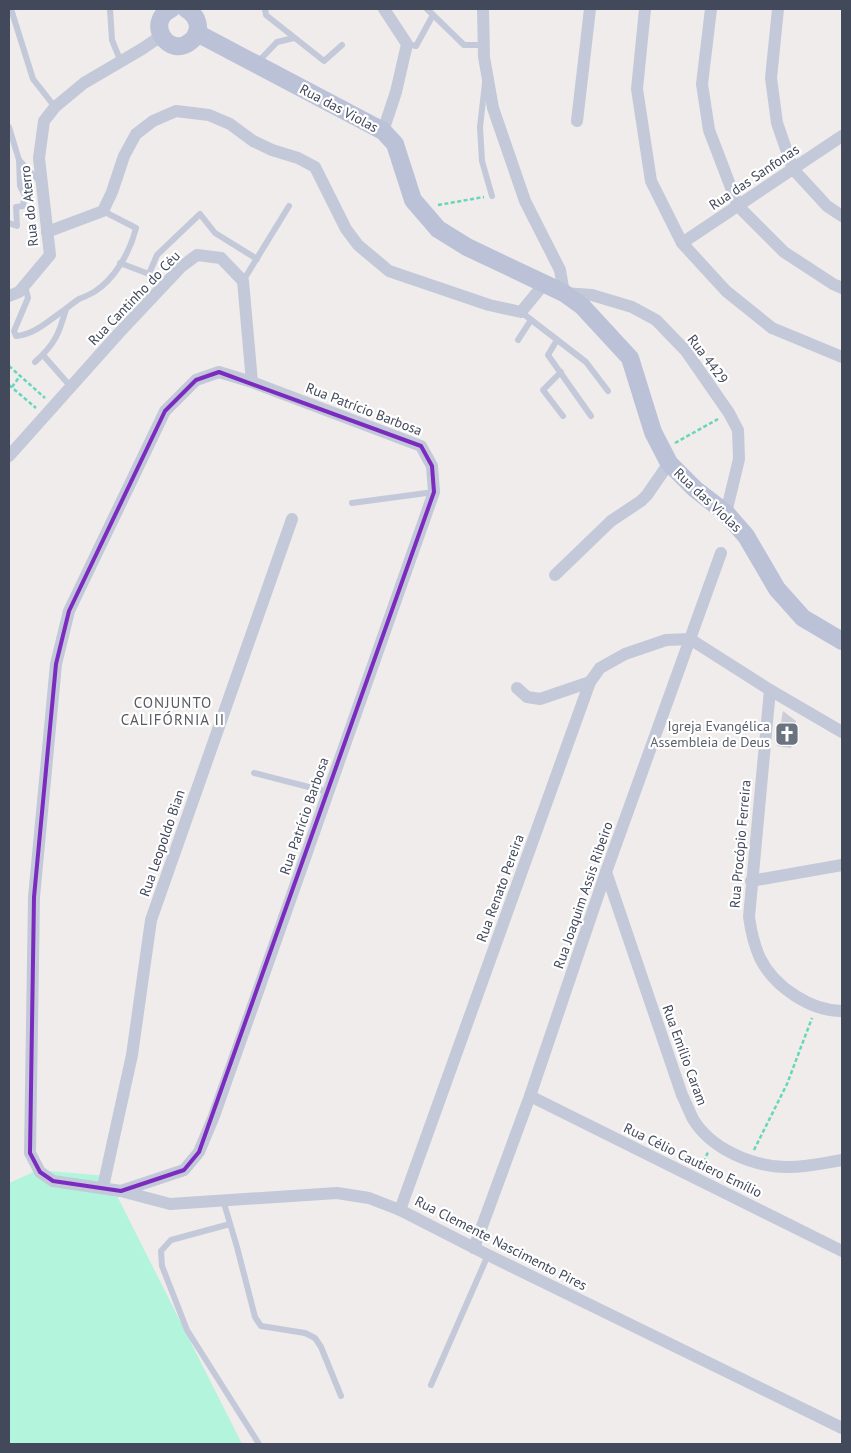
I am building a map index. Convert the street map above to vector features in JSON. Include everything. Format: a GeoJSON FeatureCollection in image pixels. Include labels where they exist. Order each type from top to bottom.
{"type":"FeatureCollection","features":[{"type":"Feature","properties":{"kind":"street"},"geometry":{"type":"LineString","coordinates":[[169,9],[160,19],[159,31],[166,42],[180,46],[187,44],[195,36],[198,26],[193,13],[187,9]]}},
{"type":"Feature","properties":{"kind":"street"},"geometry":{"type":"LineString","coordinates":[[383,131],[396,92],[407,44],[384,9]]}},
{"type":"Feature","properties":{"kind":"street"},"geometry":{"type":"LineString","coordinates":[[483,9],[486,69],[493,108],[525,201],[560,270],[564,293]]}},
{"type":"Feature","properties":{"kind":"street"},"geometry":{"type":"LineString","coordinates":[[577,120],[590,9]]}},
{"type":"Feature","properties":{"kind":"street"},"geometry":{"type":"LineString","coordinates":[[645,9],[636,89],[651,181],[682,243],[726,291],[772,328],[842,357]]}},
{"type":"Feature","properties":{"kind":"street"},"geometry":{"type":"LineString","coordinates":[[711,9],[702,84],[709,130],[738,206],[784,252],[842,288]]}},
{"type":"Feature","properties":{"kind":"street"},"geometry":{"type":"LineString","coordinates":[[778,9],[771,78],[777,123],[793,169],[827,206],[842,216]]}},
{"type":"Feature","properties":{"kind":"street","name":"Rua do Aterro"},"geometry":{"type":"LineString","coordinates":[[9,296],[19,292],[50,256],[38,158],[44,121],[55,108],[84,83],[161,36]]}},
{"type":"Feature","properties":{"kind":"street","name":"Rua das Violas"},"geometry":{"type":"LineString","coordinates":[[195,36],[228,49],[383,131],[394,144],[413,200],[438,229],[467,247],[564,293],[582,306],[630,358],[653,432],[666,456],[695,489],[726,513],[746,536],[777,589],[803,618],[842,641]]}},
{"type":"Feature","properties":{"kind":"street"},"geometry":{"type":"LineString","coordinates":[[47,232],[103,211],[112,192],[124,156],[136,134],[153,122],[176,111],[208,114],[230,124],[253,141],[272,150],[298,158],[315,167],[346,229],[358,246],[389,271],[526,316],[544,284]]}},
{"type":"Feature","properties":{"kind":"street","name":"Rua das Sanfonas"},"geometry":{"type":"LineString","coordinates":[[682,243],[842,136]]}},
{"type":"Feature","properties":{"kind":"street","name":"Rua Cantinho do Céu"},"geometry":{"type":"LineString","coordinates":[[9,456],[181,267],[197,255],[220,258],[243,281]]}},
{"type":"Feature","properties":{"kind":"street"},"geometry":{"type":"LineString","coordinates":[[243,281],[252,382]]}},
{"type":"Feature","properties":{"kind":"street","name":"Rua 4429"},"geometry":{"type":"LineString","coordinates":[[564,293],[592,295],[632,307],[656,320],[686,351],[729,413],[738,430],[739,459],[726,513]]}},
{"type":"Feature","properties":{"kind":"street","name":"Rua Patrício Barbosa"},"geometry":{"type":"LineString","coordinates":[[219,372],[252,382],[422,446],[432,466],[434,492],[214,1116],[199,1152],[184,1170],[121,1191],[53,1181],[40,1172],[30,1153],[34,897],[56,664],[69,611],[165,411],[196,380],[219,372]]}},
{"type":"Feature","properties":{"kind":"street"},"geometry":{"type":"LineString","coordinates":[[555,575],[611,521],[647,495],[666,456]]}},
{"type":"Feature","properties":{"kind":"street","name":"Rua Leopoldo Bian"},"geometry":{"type":"LineString","coordinates":[[103,1187],[132,1055],[151,920],[292,519]]}},
{"type":"Feature","properties":{"kind":"street","name":"Rua Joaquim Assis Ribeiro"},"geometry":{"type":"LineString","coordinates":[[474,1248],[530,1096],[606,872],[721,553]]}},
{"type":"Feature","properties":{"kind":"street"},"geometry":{"type":"LineString","coordinates":[[690,639],[770,690],[842,732]]}},
{"type":"Feature","properties":{"kind":"street","name":"Rua Renato Pereira"},"geometry":{"type":"LineString","coordinates":[[400,1210],[590,682],[600,668],[625,654],[666,640],[690,639]]}},
{"type":"Feature","properties":{"kind":"street"},"geometry":{"type":"LineString","coordinates":[[517,688],[527,697],[540,699],[590,682]]}},
{"type":"Feature","properties":{"kind":"street","name":"Rua Procópio Ferreira"},"geometry":{"type":"LineString","coordinates":[[770,690],[751,881],[749,917],[753,940],[761,960],[772,976],[784,987],[804,1001],[832,1011],[842,1010]]}},
{"type":"Feature","properties":{"kind":"street"},"geometry":{"type":"LineString","coordinates":[[751,881],[842,865]]}},
{"type":"Feature","properties":{"kind":"street","name":"Rua Emílio Caram"},"geometry":{"type":"LineString","coordinates":[[606,872],[682,1095],[694,1120],[713,1140],[728,1151],[769,1166],[787,1167],[842,1160]]}},
{"type":"Feature","properties":{"kind":"street","name":"Rua Célio Cautiero Emílio"},"geometry":{"type":"LineString","coordinates":[[530,1096],[842,1251]]}},
{"type":"Feature","properties":{"kind":"street","name":"Rua Clemente Nascimento Pires"},"geometry":{"type":"LineString","coordinates":[[121,1191],[170,1204],[337,1193],[369,1198],[400,1210],[842,1428]]}},
{"type":"Feature","properties":{"kind":"lane"},"geometry":{"type":"LineString","coordinates":[[11,9],[34,79],[55,108]]}},
{"type":"Feature","properties":{"kind":"lane"},"geometry":{"type":"LineString","coordinates":[[110,9],[112,40],[121,62]]}},
{"type":"Feature","properties":{"kind":"lane"},"geometry":{"type":"LineString","coordinates":[[265,9],[266,15],[324,61],[342,45]]}},
{"type":"Feature","properties":{"kind":"lane"},"geometry":{"type":"LineString","coordinates":[[427,9],[464,44],[484,45]]}},
{"type":"Feature","properties":{"kind":"lane"},"geometry":{"type":"LineString","coordinates":[[407,44],[416,46],[433,15]]}},
{"type":"Feature","properties":{"kind":"lane"},"geometry":{"type":"LineString","coordinates":[[256,64],[276,42],[294,38]]}},
{"type":"Feature","properties":{"kind":"lane"},"geometry":{"type":"LineString","coordinates":[[486,69],[480,127],[482,161],[492,196]]}},
{"type":"Feature","properties":{"kind":"lane"},"geometry":{"type":"LineString","coordinates":[[9,127],[19,160],[20,186],[25,193],[23,206],[16,207],[17,226],[9,223]]}},
{"type":"Feature","properties":{"kind":"lane"},"geometry":{"type":"LineString","coordinates":[[19,160],[42,184]]}},
{"type":"Feature","properties":{"kind":"lane"},"geometry":{"type":"LineString","coordinates":[[243,281],[289,206]]}},
{"type":"Feature","properties":{"kind":"lane"},"geometry":{"type":"LineString","coordinates":[[9,339],[16,336],[24,336],[38,328],[94,292],[110,277],[132,244],[136,228],[103,211]]}},
{"type":"Feature","properties":{"kind":"lane"},"geometry":{"type":"LineString","coordinates":[[120,263],[149,274],[157,255],[200,214],[214,234],[257,259]]}},
{"type":"Feature","properties":{"kind":"lane"},"geometry":{"type":"LineString","coordinates":[[16,336],[14,331],[28,298],[25,285]]}},
{"type":"Feature","properties":{"kind":"lane"},"geometry":{"type":"LineString","coordinates":[[35,362],[43,355],[58,335],[66,309]]}},
{"type":"Feature","properties":{"kind":"lane"},"geometry":{"type":"LineString","coordinates":[[518,340],[526,316],[586,362],[608,391]]}},
{"type":"Feature","properties":{"kind":"lane"},"geometry":{"type":"LineString","coordinates":[[557,340],[548,356],[591,416]]}},
{"type":"Feature","properties":{"kind":"lane"},"geometry":{"type":"LineString","coordinates":[[43,355],[71,387]]}},
{"type":"Feature","properties":{"kind":"lane"},"geometry":{"type":"LineString","coordinates":[[561,372],[543,390],[563,416]]}},
{"type":"Feature","properties":{"kind":"lane"},"geometry":{"type":"LineString","coordinates":[[352,503],[434,492]]}},
{"type":"Feature","properties":{"kind":"lane"},"geometry":{"type":"LineString","coordinates":[[254,773],[328,792]]}},
{"type":"Feature","properties":{"kind":"lane"},"geometry":{"type":"LineString","coordinates":[[223,1200],[255,1317],[261,1326],[305,1333],[315,1338],[341,1396]]}},
{"type":"Feature","properties":{"kind":"lane"},"geometry":{"type":"LineString","coordinates":[[230,1224],[171,1240],[161,1250],[162,1266],[187,1330],[259,1444]]}},
{"type":"Feature","properties":{"kind":"lane"},"geometry":{"type":"LineString","coordinates":[[431,1385],[488,1255]]}},
{"type":"Feature","properties":{"kind":"path"},"geometry":{"type":"LineString","coordinates":[[419,208],[492,196]]}},
{"type":"Feature","properties":{"kind":"path"},"geometry":{"type":"LineString","coordinates":[[9,366],[21,376],[50,411]]}},
{"type":"Feature","properties":{"kind":"path"},"geometry":{"type":"LineString","coordinates":[[21,376],[10,386],[50,411]]}},
{"type":"Feature","properties":{"kind":"path"},"geometry":{"type":"LineString","coordinates":[[666,456],[729,413]]}},
{"type":"Feature","properties":{"kind":"path"},"geometry":{"type":"LineString","coordinates":[[749,1160],[787,1084],[817,1006]]}},
{"type":"Feature","properties":{"kind":"path"},"geometry":{"type":"LineString","coordinates":[[696,1178],[713,1140]]}},
{"type":"Feature","properties":{"kind":"highlighted area"},"geometry":{"type":"Polygon","coordinates":[[[219,372],[421,446],[432,466],[434,492],[199,1152],[184,1170],[121,1191],[53,1181],[40,1172],[30,1153],[34,897],[56,664],[69,611],[165,411],[196,380],[219,372]]]}},
{"type":"Feature","properties":{"kind":"green space"},"geometry":{"type":"Polygon","coordinates":[[[38,1170],[107,1176],[242,1444],[9,1444],[9,1183],[38,1170]]]}},
{"type":"Feature","properties":{"kind":"building","name":"Igreja Evangélica Assembleia de Deus"},"geometry":{"type":"Polygon","coordinates":[[[783,711],[796,721],[791,748],[777,746],[783,711]]]}},
{"type":"Feature","properties":{"kind":"place","name":"Igreja Evangélica Assembleia de Deus"},"geometry":{"type":"Point","coordinates":[787,734]}},
{"type":"Feature","properties":{"kind":"district","name":"CONJUNTO CALIFÓRNIA II"},"geometry":{"type":"Point","coordinates":[173,710]}}]}
